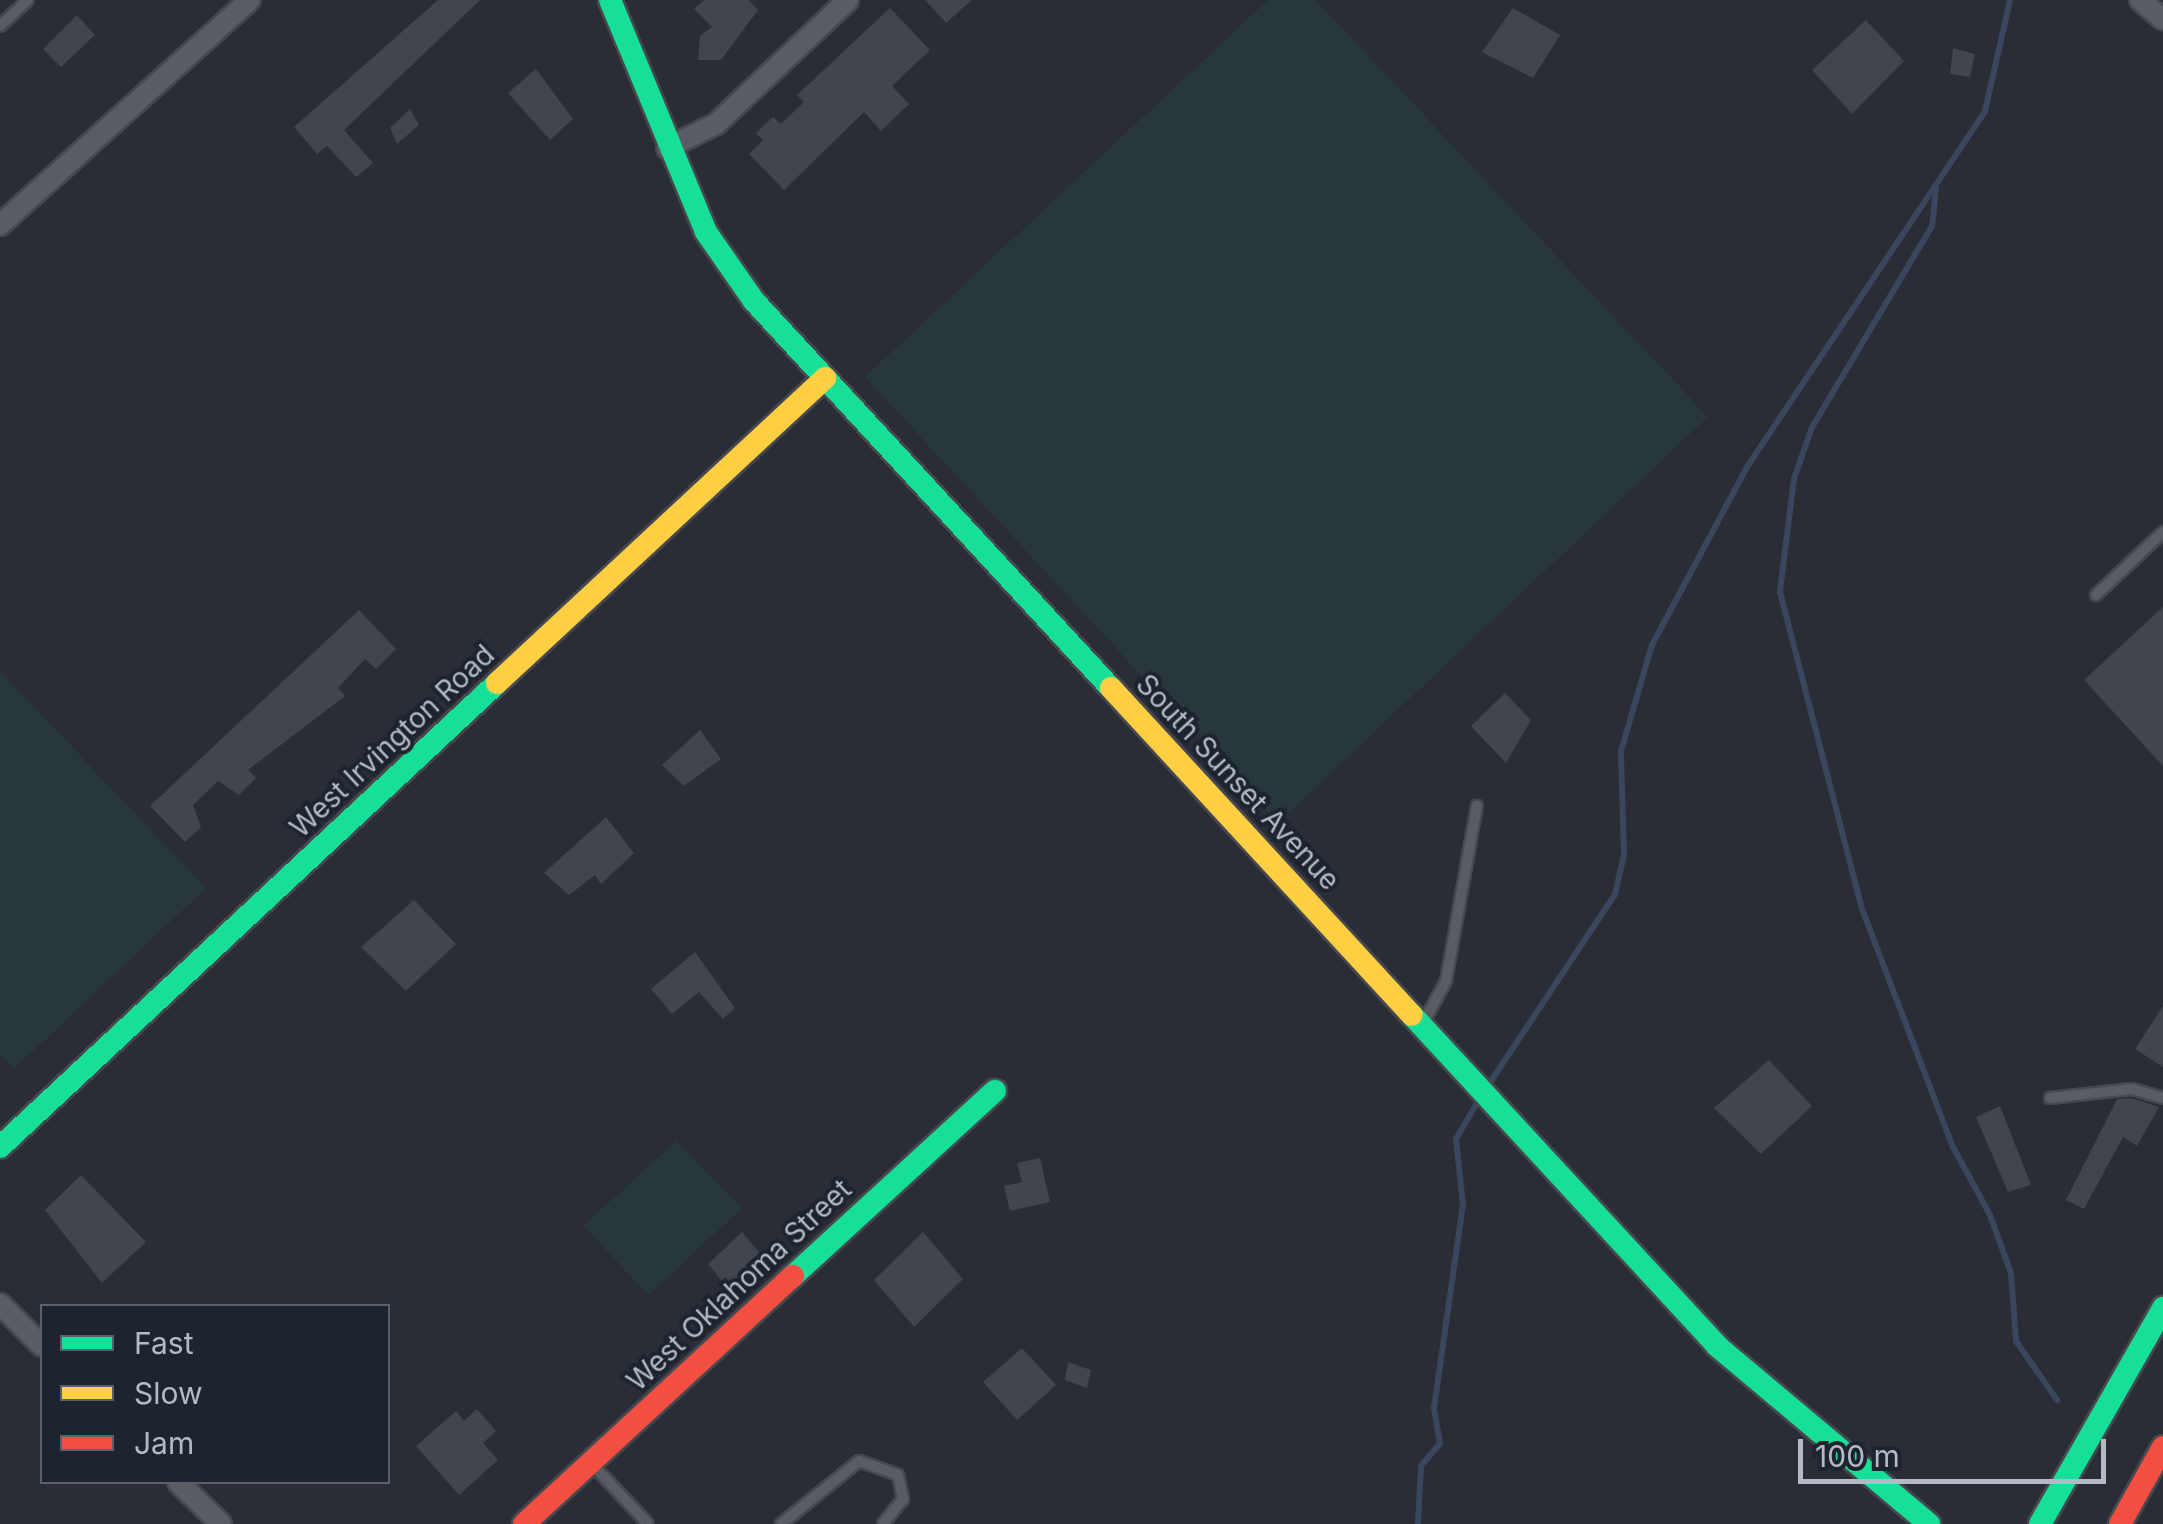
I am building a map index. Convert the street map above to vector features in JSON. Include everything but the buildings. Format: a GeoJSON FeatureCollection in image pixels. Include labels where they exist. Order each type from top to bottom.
{"type":"FeatureCollection","features":[{"type":"Feature","properties":{"kind":"street"},"geometry":{"type":"LineString","coordinates":[[4,214],[250,0]]}},
{"type":"Feature","properties":{"kind":"street","name":"South Sunset Avenue"},"geometry":{"type":"LineString","coordinates":[[610,0],[668,148],[734,277],[1717,1346],[1930,1524]]}},
{"type":"Feature","properties":{"kind":"street"},"geometry":{"type":"LineString","coordinates":[[668,148],[716,124],[848,0]]}},
{"type":"Feature","properties":{"kind":"street"},"geometry":{"type":"LineString","coordinates":[[2140,0],[2163,19]]}},
{"type":"Feature","properties":{"kind":"street","name":"West Irvington Road"},"geometry":{"type":"LineString","coordinates":[[5,1132],[825,378]]}},
{"type":"Feature","properties":{"kind":"street","name":"West Oklahoma Street"},"geometry":{"type":"LineString","coordinates":[[524,1524],[995,1091]]}},
{"type":"Feature","properties":{"kind":"street"},"geometry":{"type":"LineString","coordinates":[[0,1304],[40,1344]]}},
{"type":"Feature","properties":{"kind":"street"},"geometry":{"type":"LineString","coordinates":[[2040,1524],[2163,1308]]}},
{"type":"Feature","properties":{"kind":"street"},"geometry":{"type":"LineString","coordinates":[[2120,1524],[2163,1447]]}},
{"type":"Feature","properties":{"kind":"street"},"geometry":{"type":"LineString","coordinates":[[180,1484],[220,1524]]}},
{"type":"Feature","properties":{"kind":"lane"},"geometry":{"type":"LineString","coordinates":[[0,26],[28,0]]}},
{"type":"Feature","properties":{"kind":"lane"},"geometry":{"type":"LineString","coordinates":[[2096,595],[2163,532]]}},
{"type":"Feature","properties":{"kind":"lane"},"geometry":{"type":"LineString","coordinates":[[1421,1026],[1446,981],[1477,806]]}},
{"type":"Feature","properties":{"kind":"lane"},"geometry":{"type":"LineString","coordinates":[[2050,1098],[2132,1089],[2163,1098]]}},
{"type":"Feature","properties":{"kind":"lane"},"geometry":{"type":"LineString","coordinates":[[780,1524],[859,1461],[898,1475],[903,1498],[883,1524]]}},
{"type":"Feature","properties":{"kind":"lane"},"geometry":{"type":"LineString","coordinates":[[590,1462],[648,1524]]}},
{"type":"Feature","properties":{"kind":"shaded area"},"geometry":{"type":"Polygon","coordinates":[[[1268,0],[1316,0],[1708,417],[1278,823],[865,377],[1268,0]]]}},
{"type":"Feature","properties":{"kind":"shaded area"},"geometry":{"type":"Polygon","coordinates":[[[0,671],[206,888],[14,1069],[0,1054],[0,671]]]}},
{"type":"Feature","properties":{"kind":"shaded area"},"geometry":{"type":"Polygon","coordinates":[[[676,1141],[742,1208],[649,1295],[583,1226],[676,1141]]]}},
{"type":"Feature","properties":{"kind":"waterway"},"geometry":{"type":"LineString","coordinates":[[1487,1087],[1615,894],[1624,855],[1621,751],[1652,645],[1747,467],[1985,111],[2010,0]]}},
{"type":"Feature","properties":{"kind":"waterway"},"geometry":{"type":"LineString","coordinates":[[1936,189],[1932,226],[1812,427],[1794,479],[1780,592],[1862,909],[1953,1147],[1990,1215],[2011,1273],[2016,1341],[2057,1400]]}},
{"type":"Feature","properties":{"kind":"waterway"},"geometry":{"type":"LineString","coordinates":[[1418,1524],[1421,1466],[1440,1443],[1434,1408],[1463,1205],[1456,1139],[1480,1098]]}},
{"type":"Feature","properties":{"kind":"traffic: fast"},"geometry":{"type":"LineString","coordinates":[[610,0],[706,232],[754,301],[1111,688]]}},
{"type":"Feature","properties":{"kind":"traffic: fast"},"geometry":{"type":"LineString","coordinates":[[0,1147],[497,683]]}},
{"type":"Feature","properties":{"kind":"traffic: fast"},"geometry":{"type":"LineString","coordinates":[[1412,1015],[1717,1346],[1929,1524]]}},
{"type":"Feature","properties":{"kind":"traffic: fast"},"geometry":{"type":"LineString","coordinates":[[793,1276],[995,1091]]}},
{"type":"Feature","properties":{"kind":"traffic: fast"},"geometry":{"type":"LineString","coordinates":[[2040,1524],[2163,1308]]}},
{"type":"Feature","properties":{"kind":"traffic: slow"},"geometry":{"type":"LineString","coordinates":[[497,683],[825,378]]}},
{"type":"Feature","properties":{"kind":"traffic: slow"},"geometry":{"type":"LineString","coordinates":[[1111,688],[1412,1015]]}},
{"type":"Feature","properties":{"kind":"traffic: jam"},"geometry":{"type":"LineString","coordinates":[[524,1524],[793,1276]]}},
{"type":"Feature","properties":{"kind":"traffic: jam"},"geometry":{"type":"LineString","coordinates":[[2120,1524],[2163,1447]]}}]}
